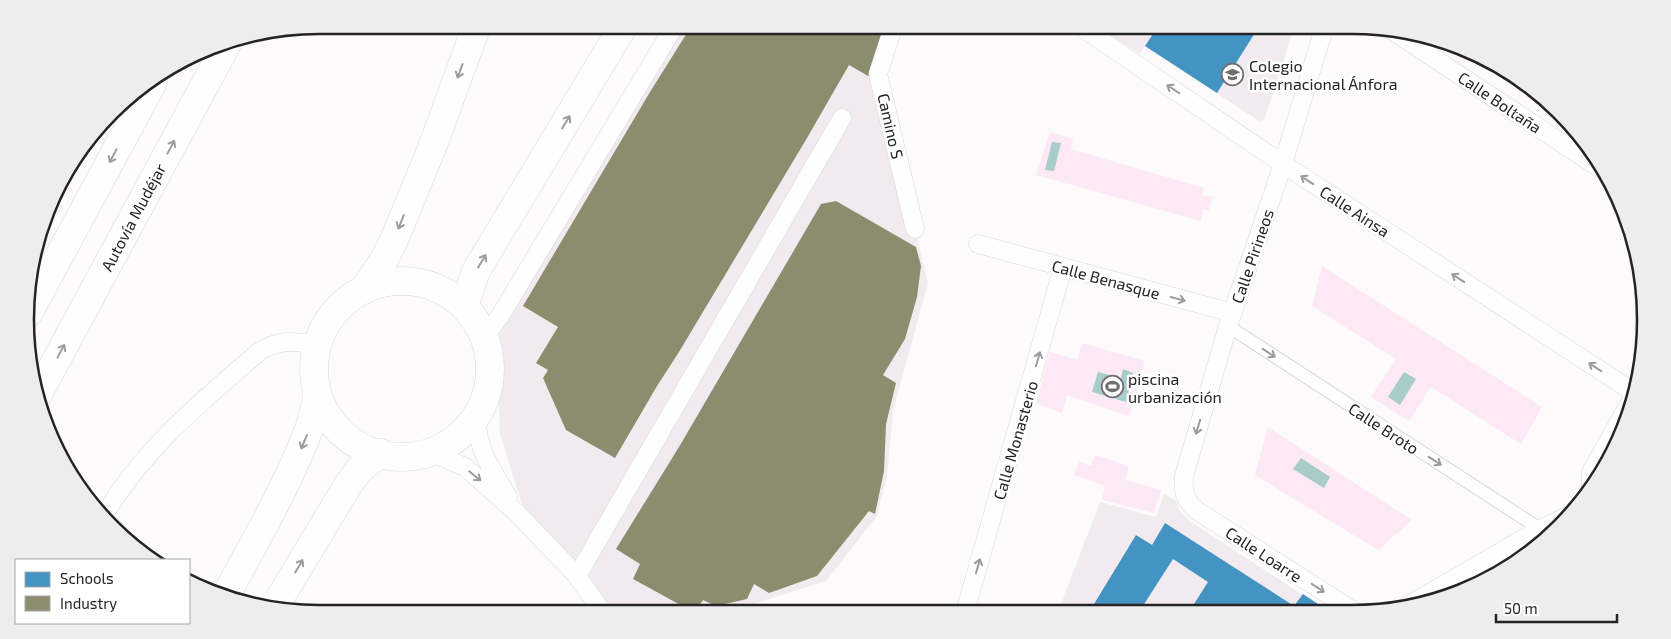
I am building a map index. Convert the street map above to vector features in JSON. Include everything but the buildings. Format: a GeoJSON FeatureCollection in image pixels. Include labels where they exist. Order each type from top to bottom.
{"type":"FeatureCollection","features":[{"type":"Feature","properties":{"kind":"highway"},"geometry":{"type":"LineString","coordinates":[[364,290],[385,258],[394,240],[432,148],[474,34]]}},
{"type":"Feature","properties":{"kind":"highway"},"geometry":{"type":"LineString","coordinates":[[464,306],[476,271],[619,34]]}},
{"type":"Feature","properties":{"kind":"highway","name":"Autovía Mudéjar"},"geometry":{"type":"LineString","coordinates":[[42,387],[223,51]]}},
{"type":"Feature","properties":{"kind":"highway"},"geometry":{"type":"LineString","coordinates":[[34,303],[148,92]]}},
{"type":"Feature","properties":{"kind":"highway"},"geometry":{"type":"LineString","coordinates":[[394,281],[424,284],[452,296],[464,306],[485,336],[489,356],[490,370],[486,397],[476,420],[457,439],[432,453],[407,456],[380,454],[348,438],[330,419],[318,395],[315,378],[314,362],[317,345],[322,331],[330,318],[351,297],[378,284],[394,281]]}},
{"type":"Feature","properties":{"kind":"highway"},"geometry":{"type":"LineString","coordinates":[[229,590],[297,457],[310,428],[318,395]]}},
{"type":"Feature","properties":{"kind":"highway"},"geometry":{"type":"LineString","coordinates":[[277,602],[348,485],[359,470],[380,454]]}},
{"type":"Feature","properties":{"kind":"street"},"geometry":{"type":"LineString","coordinates":[[485,336],[500,316],[670,34]]}},
{"type":"Feature","properties":{"kind":"street","name":"Camino S"},"geometry":{"type":"LineString","coordinates":[[891,34],[878,74],[915,229]]}},
{"type":"Feature","properties":{"kind":"street","name":"Calle Ainsa"},"geometry":{"type":"LineString","coordinates":[[1091,34],[1283,164],[1629,388]]}},
{"type":"Feature","properties":{"kind":"street","name":"Calle Pirineos"},"geometry":{"type":"LineString","coordinates":[[1183,488],[1184,476],[1231,320],[1283,164],[1322,34]]}},
{"type":"Feature","properties":{"kind":"street","name":"Calle Boltaña"},"geometry":{"type":"LineString","coordinates":[[1406,39],[1589,161]]}},
{"type":"Feature","properties":{"kind":"street"},"geometry":{"type":"LineString","coordinates":[[577,576],[842,118]]}},
{"type":"Feature","properties":{"kind":"street","name":"Calle Benasque"},"geometry":{"type":"LineString","coordinates":[[978,244],[1064,267],[1231,320]]}},
{"type":"Feature","properties":{"kind":"street","name":"Calle Monasterio"},"geometry":{"type":"LineString","coordinates":[[967,605],[1064,267]]}},
{"type":"Feature","properties":{"kind":"street","name":"Calle Broto"},"geometry":{"type":"LineString","coordinates":[[1231,320],[1540,529]]}},
{"type":"Feature","properties":{"kind":"street"},"geometry":{"type":"LineString","coordinates":[[107,510],[141,463],[173,428],[260,351],[273,344],[285,342],[297,341],[317,345]]}},
{"type":"Feature","properties":{"kind":"street"},"geometry":{"type":"LineString","coordinates":[[476,420],[485,458],[517,513]]}},
{"type":"Feature","properties":{"kind":"street"},"geometry":{"type":"LineString","coordinates":[[1591,475],[1614,432]]}},
{"type":"Feature","properties":{"kind":"street"},"geometry":{"type":"LineString","coordinates":[[432,453],[464,467],[517,513],[577,576],[597,605]]}},
{"type":"Feature","properties":{"kind":"street","name":"Calle Loarre"},"geometry":{"type":"LineString","coordinates":[[1183,488],[1186,501],[1196,510],[1344,605]]}},
{"type":"Feature","properties":{"kind":"street"},"geometry":{"type":"LineString","coordinates":[[1424,596],[1553,523]]}},
{"type":"Feature","properties":{"kind":"shaded area"},"geometry":{"type":"Polygon","coordinates":[[[660,34],[895,34],[879,77],[928,283],[893,411],[887,476],[877,516],[826,581],[750,605],[607,605],[523,507],[500,434],[495,311],[660,34]]]}},
{"type":"Feature","properties":{"kind":"shaded area","name":"Colegio Internacional Ánfora"},"geometry":{"type":"Polygon","coordinates":[[[1108,34],[1292,34],[1264,120],[1259,121],[1145,46],[1140,54],[1108,34]]]}},
{"type":"Feature","properties":{"kind":"shaded area"},"geometry":{"type":"Polygon","coordinates":[[[1050,132],[1073,139],[1071,149],[1204,188],[1202,195],[1212,197],[1209,210],[1203,209],[1201,221],[1036,175],[1050,132]]]}},
{"type":"Feature","properties":{"kind":"shaded area"},"geometry":{"type":"Polygon","coordinates":[[[1322,266],[1542,407],[1521,444],[1431,387],[1409,421],[1371,397],[1396,359],[1312,306],[1322,266]]]}},
{"type":"Feature","properties":{"kind":"shaded area"},"geometry":{"type":"Polygon","coordinates":[[[1082,343],[1145,361],[1129,416],[1067,395],[1062,413],[1036,403],[1050,352],[1077,360],[1082,343]]]}},
{"type":"Feature","properties":{"kind":"shaded area"},"geometry":{"type":"Polygon","coordinates":[[[1268,427],[1412,520],[1378,550],[1255,475],[1268,427]]]}},
{"type":"Feature","properties":{"kind":"shaded area"},"geometry":{"type":"Polygon","coordinates":[[[1095,455],[1129,466],[1125,480],[1161,490],[1154,513],[1102,500],[1105,486],[1074,475],[1079,462],[1091,466],[1095,455]]]}},
{"type":"Feature","properties":{"kind":"shaded area"},"geometry":{"type":"Polygon","coordinates":[[[1164,494],[1176,501],[1181,513],[1194,524],[1318,605],[1061,605],[1100,502],[1156,517],[1164,494]]]}},
{"type":"Feature","properties":{"kind":"water"},"geometry":{"type":"Polygon","coordinates":[[[1052,142],[1061,143],[1054,171],[1045,170],[1052,142]]]}},
{"type":"Feature","properties":{"kind":"water","name":"piscina urbanización"},"geometry":{"type":"Polygon","coordinates":[[[1123,369],[1133,373],[1126,402],[1092,392],[1098,372],[1121,378],[1123,369]]]}},
{"type":"Feature","properties":{"kind":"water"},"geometry":{"type":"Polygon","coordinates":[[[1404,372],[1416,379],[1400,405],[1388,397],[1404,372]]]}},
{"type":"Feature","properties":{"kind":"water"},"geometry":{"type":"Polygon","coordinates":[[[1301,458],[1330,477],[1324,488],[1293,469],[1301,458]]]}},
{"type":"Feature","properties":{"kind":"place","name":"Colegio Internacional Ánfora"},"geometry":{"type":"Point","coordinates":[1233,74]}},
{"type":"Feature","properties":{"kind":"place","name":"piscina urbanización"},"geometry":{"type":"Point","coordinates":[1112,387]}}]}
